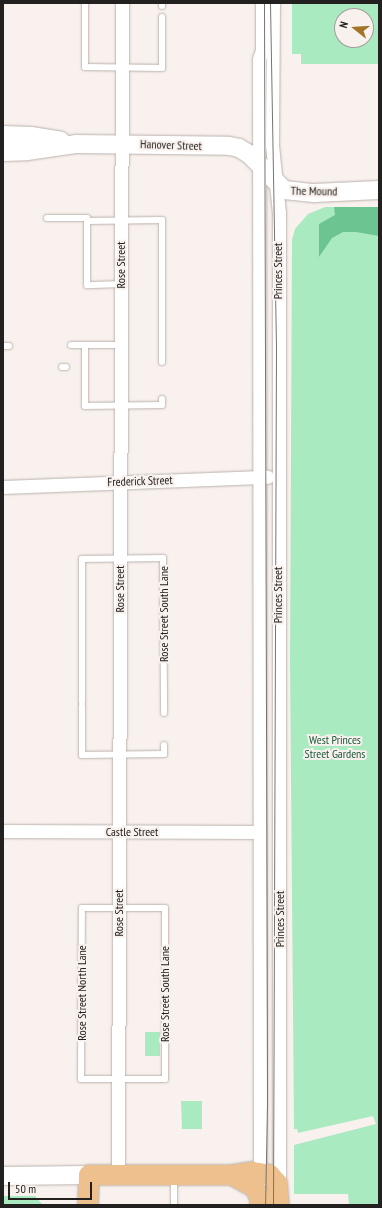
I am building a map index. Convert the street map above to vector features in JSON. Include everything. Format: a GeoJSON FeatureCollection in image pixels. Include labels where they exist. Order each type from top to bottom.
{"type":"FeatureCollection","features":[{"type":"Feature","properties":{"kind":"main road","name":"Princes Street"},"geometry":{"type":"LineString","coordinates":[[260,1173],[270,1175],[279,1196]]}},
{"type":"Feature","properties":{"kind":"main road"},"geometry":{"type":"LineString","coordinates":[[88,1205],[89,1175],[232,1175],[260,1173]]}},
{"type":"Feature","properties":{"kind":"main road"},"geometry":{"type":"LineString","coordinates":[[232,1175],[251,1184],[260,1202]]}},
{"type":"Feature","properties":{"kind":"street","name":"Rose Street"},"geometry":{"type":"LineString","coordinates":[[118,1175],[119,908],[123,831],[120,755],[122,3]]}},
{"type":"Feature","properties":{"kind":"street","name":"Princes Street"},"geometry":{"type":"LineString","coordinates":[[260,1202],[259,59],[262,50],[262,3]]}},
{"type":"Feature","properties":{"kind":"street","name":"Princes Street"},"geometry":{"type":"LineString","coordinates":[[272,3],[272,145],[277,186],[279,1196]]}},
{"type":"Feature","properties":{"kind":"street","name":"Hanover Street"},"geometry":{"type":"LineString","coordinates":[[3,135],[31,136],[76,144]]}},
{"type":"Feature","properties":{"kind":"street","name":"Hanover Street"},"geometry":{"type":"LineString","coordinates":[[3,152],[27,151],[76,144],[122,143],[234,147],[249,154],[259,165]]}},
{"type":"Feature","properties":{"kind":"street","name":"The Mound"},"geometry":{"type":"LineString","coordinates":[[259,165],[277,186],[284,190],[293,192],[379,190]]}},
{"type":"Feature","properties":{"kind":"street","name":"Frederick Street"},"geometry":{"type":"LineString","coordinates":[[3,487],[278,477]]}},
{"type":"Feature","properties":{"kind":"street","name":"Castle Street"},"geometry":{"type":"LineString","coordinates":[[3,831],[260,832]]}},
{"type":"Feature","properties":{"kind":"street"},"geometry":{"type":"LineString","coordinates":[[3,1176],[89,1175]]}},
{"type":"Feature","properties":{"kind":"lane"},"geometry":{"type":"LineString","coordinates":[[86,3],[86,68],[162,68],[162,17]]}},
{"type":"Feature","properties":{"kind":"lane"},"geometry":{"type":"LineString","coordinates":[[47,218],[87,218],[87,285],[121,284]]}},
{"type":"Feature","properties":{"kind":"lane"},"geometry":{"type":"LineString","coordinates":[[87,221],[162,220],[162,362]]}},
{"type":"Feature","properties":{"kind":"lane"},"geometry":{"type":"LineString","coordinates":[[71,345],[121,345]]}},
{"type":"Feature","properties":{"kind":"lane"},"geometry":{"type":"LineString","coordinates":[[85,345],[82,367],[85,406],[162,405],[162,399]]}},
{"type":"Feature","properties":{"kind":"lane"},"geometry":{"type":"LineString","coordinates":[[120,558],[82,559],[82,755],[164,754],[164,745]]}},
{"type":"Feature","properties":{"kind":"lane","name":"Rose Street South Lane"},"geometry":{"type":"LineString","coordinates":[[120,558],[163,558],[164,713]]}},
{"type":"Feature","properties":{"kind":"lane","name":"Rose Street North Lane"},"geometry":{"type":"LineString","coordinates":[[119,908],[82,908],[81,1079],[119,1079]]}},
{"type":"Feature","properties":{"kind":"lane","name":"Rose Street South Lane"},"geometry":{"type":"LineString","coordinates":[[119,908],[165,908],[165,1079],[119,1079]]}},
{"type":"Feature","properties":{"kind":"lane"},"geometry":{"type":"LineString","coordinates":[[174,1175],[174,1205]]}},
{"type":"Feature","properties":{"kind":"green space"},"geometry":{"type":"Polygon","coordinates":[[[292,3],[379,3],[379,64],[301,64],[301,54],[292,54],[292,3]]]}},
{"type":"Feature","properties":{"kind":"green space","name":"West Princes Street Gardens"},"geometry":{"type":"Polygon","coordinates":[[[325,207],[379,207],[379,1205],[349,1205],[348,1194],[294,1194],[294,1145],[376,1124],[373,1116],[298,1133],[297,1129],[294,1129],[290,661],[292,240],[295,229],[308,214],[325,207]]]}},
{"type":"Feature","properties":{"kind":"green space"},"geometry":{"type":"Polygon","coordinates":[[[334,207],[379,207],[379,236],[356,232],[343,232],[332,238],[319,257],[319,224],[335,215],[334,207]]]}},
{"type":"Feature","properties":{"kind":"green space"},"geometry":{"type":"Polygon","coordinates":[[[145,1032],[160,1032],[160,1056],[145,1056],[145,1032]]]}},
{"type":"Feature","properties":{"kind":"green space"},"geometry":{"type":"Polygon","coordinates":[[[181,1101],[202,1101],[202,1129],[182,1129],[181,1101]]]}},
{"type":"Feature","properties":{"kind":"green space"},"geometry":{"type":"Polygon","coordinates":[[[3,1196],[35,1196],[43,1205],[3,1205],[3,1196]]]}},
{"type":"Feature","properties":{"kind":"tram line"},"geometry":{"type":"LineString","coordinates":[[264,3],[267,1105],[265,1205]]}},
{"type":"Feature","properties":{"kind":"tram line"},"geometry":{"type":"LineString","coordinates":[[270,3],[276,346],[273,1205]]}}]}
